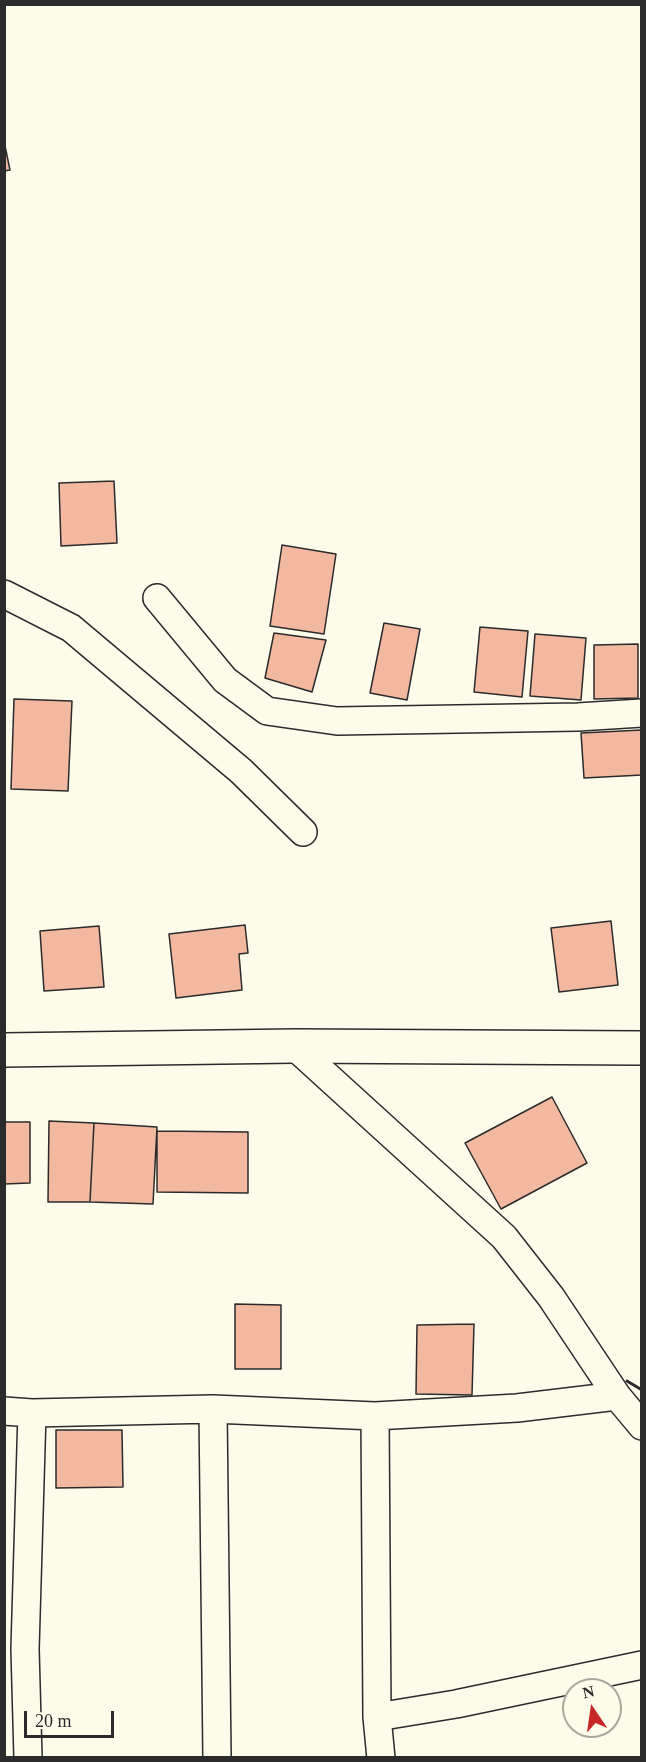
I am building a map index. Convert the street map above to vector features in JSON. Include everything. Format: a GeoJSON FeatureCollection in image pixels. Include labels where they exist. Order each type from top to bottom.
{"type":"FeatureCollection","features":[{"type":"Feature","properties":{"kind":"main road"},"geometry":{"type":"LineString","coordinates":[[4,1050],[294,1046],[642,1048]]}},
{"type":"Feature","properties":{"kind":"street"},"geometry":{"type":"LineString","coordinates":[[4,594],[71,628],[242,771],[303,832]]}},
{"type":"Feature","properties":{"kind":"street"},"geometry":{"type":"LineString","coordinates":[[157,598],[225,680],[267,711],[337,721],[578,717],[642,713]]}},
{"type":"Feature","properties":{"kind":"street"},"geometry":{"type":"LineString","coordinates":[[294,1046],[504,1237],[551,1297],[617,1396],[642,1426]]}},
{"type":"Feature","properties":{"kind":"street"},"geometry":{"type":"LineString","coordinates":[[4,1411],[32,1413],[213,1409],[375,1416],[517,1408],[617,1396]]}},
{"type":"Feature","properties":{"kind":"street"},"geometry":{"type":"LineString","coordinates":[[213,1409],[217,1758]]}},
{"type":"Feature","properties":{"kind":"street"},"geometry":{"type":"LineString","coordinates":[[28,1758],[15,1649],[32,1413]]}},
{"type":"Feature","properties":{"kind":"street"},"geometry":{"type":"LineString","coordinates":[[375,1416],[377,1717],[381,1758]]}},
{"type":"Feature","properties":{"kind":"street"},"geometry":{"type":"LineString","coordinates":[[377,1717],[456,1704],[642,1665]]}},
{"type":"Feature","properties":{"kind":"building"},"geometry":{"type":"Polygon","coordinates":[[[4,141],[10,170],[4,171],[4,141]]]}},
{"type":"Feature","properties":{"kind":"building"},"geometry":{"type":"Polygon","coordinates":[[[114,481],[117,543],[61,546],[59,483],[114,481]]]}},
{"type":"Feature","properties":{"kind":"building"},"geometry":{"type":"Polygon","coordinates":[[[282,545],[336,554],[324,634],[270,626],[282,545]]]}},
{"type":"Feature","properties":{"kind":"building"},"geometry":{"type":"Polygon","coordinates":[[[384,623],[420,629],[407,700],[370,693],[384,623]]]}},
{"type":"Feature","properties":{"kind":"building"},"geometry":{"type":"Polygon","coordinates":[[[480,627],[528,631],[522,697],[474,692],[480,627]]]}},
{"type":"Feature","properties":{"kind":"building"},"geometry":{"type":"Polygon","coordinates":[[[274,633],[326,640],[312,692],[265,678],[274,633]]]}},
{"type":"Feature","properties":{"kind":"building"},"geometry":{"type":"Polygon","coordinates":[[[535,634],[586,638],[581,700],[530,696],[535,634]]]}},
{"type":"Feature","properties":{"kind":"building"},"geometry":{"type":"Polygon","coordinates":[[[638,644],[638,698],[594,699],[594,645],[638,644]]]}},
{"type":"Feature","properties":{"kind":"building"},"geometry":{"type":"Polygon","coordinates":[[[14,699],[72,701],[68,791],[11,789],[14,699]]]}},
{"type":"Feature","properties":{"kind":"building"},"geometry":{"type":"Polygon","coordinates":[[[642,730],[642,775],[584,778],[581,733],[642,730]]]}},
{"type":"Feature","properties":{"kind":"building"},"geometry":{"type":"Polygon","coordinates":[[[611,921],[618,985],[559,992],[551,928],[611,921]]]}},
{"type":"Feature","properties":{"kind":"building"},"geometry":{"type":"Polygon","coordinates":[[[245,925],[248,953],[239,954],[242,990],[176,998],[169,934],[245,925]]]}},
{"type":"Feature","properties":{"kind":"building"},"geometry":{"type":"Polygon","coordinates":[[[99,926],[104,987],[44,991],[40,931],[99,926]]]}},
{"type":"Feature","properties":{"kind":"building"},"geometry":{"type":"Polygon","coordinates":[[[552,1097],[587,1163],[501,1209],[465,1143],[552,1097]]]}},
{"type":"Feature","properties":{"kind":"building"},"geometry":{"type":"Polygon","coordinates":[[[49,1121],[94,1123],[90,1202],[48,1202],[49,1121]]]}},
{"type":"Feature","properties":{"kind":"building"},"geometry":{"type":"Polygon","coordinates":[[[4,1122],[30,1122],[30,1183],[4,1184],[4,1122]]]}},
{"type":"Feature","properties":{"kind":"building"},"geometry":{"type":"Polygon","coordinates":[[[94,1123],[157,1127],[153,1204],[90,1202],[94,1123]]]}},
{"type":"Feature","properties":{"kind":"building"},"geometry":{"type":"Polygon","coordinates":[[[157,1131],[248,1132],[248,1193],[157,1192],[157,1131]]]}},
{"type":"Feature","properties":{"kind":"building"},"geometry":{"type":"Polygon","coordinates":[[[235,1304],[281,1305],[281,1369],[235,1369],[235,1304]]]}},
{"type":"Feature","properties":{"kind":"building"},"geometry":{"type":"Polygon","coordinates":[[[474,1324],[472,1395],[416,1394],[417,1325],[474,1324]]]}},
{"type":"Feature","properties":{"kind":"building"},"geometry":{"type":"Polygon","coordinates":[[[56,1430],[122,1430],[123,1487],[56,1488],[56,1430]]]}},
{"type":"Feature","properties":{"kind":"wall"},"geometry":{"type":"LineString","coordinates":[[627,1381],[642,1390]]}}]}
